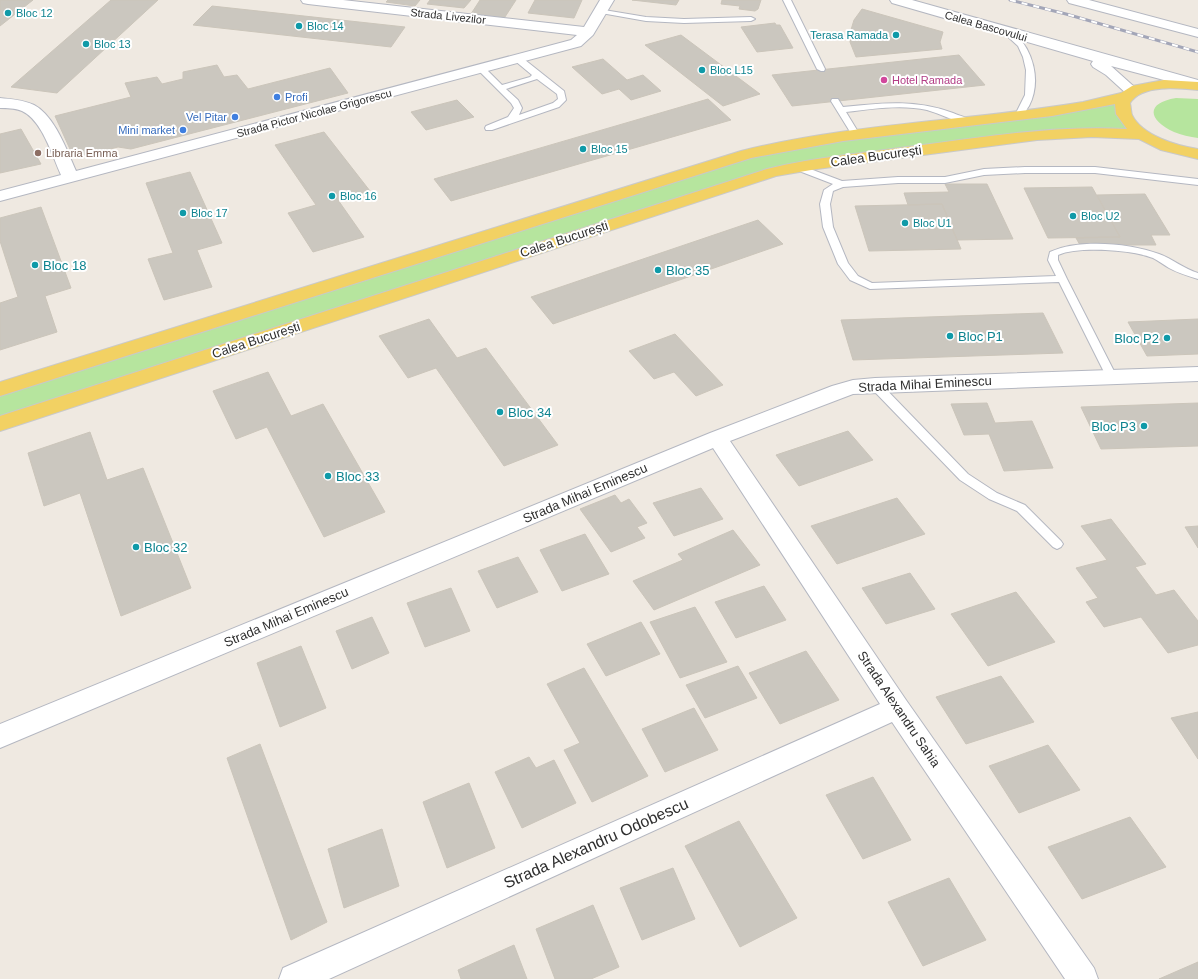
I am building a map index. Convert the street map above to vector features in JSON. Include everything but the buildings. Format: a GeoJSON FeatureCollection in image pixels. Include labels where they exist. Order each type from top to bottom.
{"type":"FeatureCollection","features":[{"type":"Feature","properties":{"kind":"main road","name":"Calea București"},"geometry":{"type":"LineString","coordinates":[[0,389],[747,154],[777,147],[856,135],[1086,107],[1131,94],[1142,88],[1164,84],[1198,86]]}},
{"type":"Feature","properties":{"kind":"main road"},"geometry":{"type":"LineString","coordinates":[[1131,94],[1123,107],[1124,114],[1130,124],[1144,135],[1166,146],[1198,154]]}},
{"type":"Feature","properties":{"kind":"main road","name":"Calea București"},"geometry":{"type":"LineString","coordinates":[[0,424],[752,178],[797,167],[1064,132],[1115,132],[1144,135]]}},
{"type":"Feature","properties":{"kind":"street","name":"Strada Livezilor"},"geometry":{"type":"LineString","coordinates":[[308,0],[519,41],[588,32]]}},
{"type":"Feature","properties":{"kind":"street","name":"Calea Bascovului"},"geometry":{"type":"LineString","coordinates":[[897,0],[1198,86]]}},
{"type":"Feature","properties":{"kind":"street"},"geometry":{"type":"LineString","coordinates":[[1074,0],[1198,33]]}},
{"type":"Feature","properties":{"kind":"street","name":"Strada Pictor Nicolae Grigorescu"},"geometry":{"type":"LineString","coordinates":[[0,196],[480,68],[519,41],[576,43],[588,32],[604,6]]}},
{"type":"Feature","properties":{"kind":"street","name":"Calea Bascovului"},"geometry":{"type":"LineString","coordinates":[[1052,45],[1097,64],[1111,72],[1131,94]]}},
{"type":"Feature","properties":{"kind":"street"},"geometry":{"type":"LineString","coordinates":[[0,103],[23,106],[33,110],[44,121],[71,178]]}},
{"type":"Feature","properties":{"kind":"street","name":"Strada Mihai Eminescu"},"geometry":{"type":"LineString","coordinates":[[0,736],[717,438],[839,391],[853,387],[874,385],[1198,374]]}},
{"type":"Feature","properties":{"kind":"street","name":"Strada Alexandru Sahia"},"geometry":{"type":"LineString","coordinates":[[717,438],[898,708],[1083,979]]}},
{"type":"Feature","properties":{"kind":"street","name":"Strada Alexandru Odobescu"},"geometry":{"type":"LineString","coordinates":[[294,979],[898,708]]}},
{"type":"Feature","properties":{"kind":"lane"},"geometry":{"type":"LineString","coordinates":[[787,0],[821,69]]}},
{"type":"Feature","properties":{"kind":"lane"},"geometry":{"type":"LineString","coordinates":[[604,6],[646,19],[684,21],[750,19]]}},
{"type":"Feature","properties":{"kind":"lane"},"geometry":{"type":"LineString","coordinates":[[1009,33],[1022,46],[1027,58],[1028,66],[1029,93],[1019,115]]}},
{"type":"Feature","properties":{"kind":"lane"},"geometry":{"type":"LineString","coordinates":[[489,128],[556,105],[562,100],[561,93],[537,75],[519,41]]}},
{"type":"Feature","properties":{"kind":"lane"},"geometry":{"type":"LineString","coordinates":[[480,68],[515,102],[518,108],[516,115],[511,120]]}},
{"type":"Feature","properties":{"kind":"lane"},"geometry":{"type":"LineString","coordinates":[[501,88],[533,79],[537,75]]}},
{"type":"Feature","properties":{"kind":"lane"},"geometry":{"type":"LineString","coordinates":[[835,101],[856,135]]}},
{"type":"Feature","properties":{"kind":"lane"},"geometry":{"type":"LineString","coordinates":[[841,110],[884,105],[913,106],[926,108],[968,122]]}},
{"type":"Feature","properties":{"kind":"lane"},"geometry":{"type":"LineString","coordinates":[[797,167],[840,184]]}},
{"type":"Feature","properties":{"kind":"lane"},"geometry":{"type":"LineString","coordinates":[[1062,279],[870,286],[854,278],[843,264],[828,227],[825,204],[829,190],[840,184],[898,180],[938,181],[984,172],[1053,170],[1095,170],[1198,182]]}},
{"type":"Feature","properties":{"kind":"lane"},"geometry":{"type":"LineString","coordinates":[[1112,377],[1062,279],[1053,260],[1053,254],[1059,250],[1074,248],[1134,250],[1157,257],[1177,268],[1198,276]]}},
{"type":"Feature","properties":{"kind":"lane"},"geometry":{"type":"LineString","coordinates":[[874,385],[964,477],[993,496],[1021,508],[1057,544]]}},
{"type":"Feature","properties":{"kind":"green space"},"geometry":{"type":"Polygon","coordinates":[[[1128,96],[1124,114],[1136,129],[1092,132],[797,167],[0,424],[0,389],[747,154],[1128,96]]]}},
{"type":"Feature","properties":{"kind":"green space"},"geometry":{"type":"Polygon","coordinates":[[[1176,98],[1198,99],[1198,138],[1174,132],[1165,127],[1155,117],[1155,108],[1159,104],[1166,100],[1176,98]]]}},
{"type":"Feature","properties":{"kind":"railway"},"geometry":{"type":"LineString","coordinates":[[1010,0],[1066,14],[1198,52]]}},
{"type":"Feature","properties":{"kind":"place","name":"Bloc 12"},"geometry":{"type":"Point","coordinates":[8,13]}},
{"type":"Feature","properties":{"kind":"place","name":"Bloc 14"},"geometry":{"type":"Point","coordinates":[299,26]}},
{"type":"Feature","properties":{"kind":"place","name":"Terasa Ramada"},"geometry":{"type":"Point","coordinates":[896,35]}},
{"type":"Feature","properties":{"kind":"place","name":"Bloc 13"},"geometry":{"type":"Point","coordinates":[86,44]}},
{"type":"Feature","properties":{"kind":"place","name":"Bloc L15"},"geometry":{"type":"Point","coordinates":[702,70]}},
{"type":"Feature","properties":{"kind":"place","name":"Hotel Ramada"},"geometry":{"type":"Point","coordinates":[884,80]}},
{"type":"Feature","properties":{"kind":"place","name":"Profi"},"geometry":{"type":"Point","coordinates":[277,97]}},
{"type":"Feature","properties":{"kind":"place","name":"Vel Pitar"},"geometry":{"type":"Point","coordinates":[235,117]}},
{"type":"Feature","properties":{"kind":"place","name":"Mini market"},"geometry":{"type":"Point","coordinates":[183,130]}},
{"type":"Feature","properties":{"kind":"place","name":"Bloc 15"},"geometry":{"type":"Point","coordinates":[583,149]}},
{"type":"Feature","properties":{"kind":"place","name":"Libraria Emma"},"geometry":{"type":"Point","coordinates":[38,153]}},
{"type":"Feature","properties":{"kind":"place","name":"Bloc 16"},"geometry":{"type":"Point","coordinates":[332,196]}},
{"type":"Feature","properties":{"kind":"place","name":"Bloc 17"},"geometry":{"type":"Point","coordinates":[183,213]}},
{"type":"Feature","properties":{"kind":"place","name":"Bloc U2"},"geometry":{"type":"Point","coordinates":[1073,216]}},
{"type":"Feature","properties":{"kind":"place","name":"Bloc U1"},"geometry":{"type":"Point","coordinates":[905,223]}},
{"type":"Feature","properties":{"kind":"place","name":"Bloc 18"},"geometry":{"type":"Point","coordinates":[35,265]}},
{"type":"Feature","properties":{"kind":"place","name":"Bloc 35"},"geometry":{"type":"Point","coordinates":[658,270]}},
{"type":"Feature","properties":{"kind":"place","name":"Bloc P1"},"geometry":{"type":"Point","coordinates":[950,336]}},
{"type":"Feature","properties":{"kind":"place","name":"Bloc P2"},"geometry":{"type":"Point","coordinates":[1167,338]}},
{"type":"Feature","properties":{"kind":"place","name":"Bloc 34"},"geometry":{"type":"Point","coordinates":[500,412]}},
{"type":"Feature","properties":{"kind":"place","name":"Bloc P3"},"geometry":{"type":"Point","coordinates":[1144,426]}},
{"type":"Feature","properties":{"kind":"place","name":"Bloc 33"},"geometry":{"type":"Point","coordinates":[328,476]}},
{"type":"Feature","properties":{"kind":"place","name":"Bloc 32"},"geometry":{"type":"Point","coordinates":[136,547]}}]}
